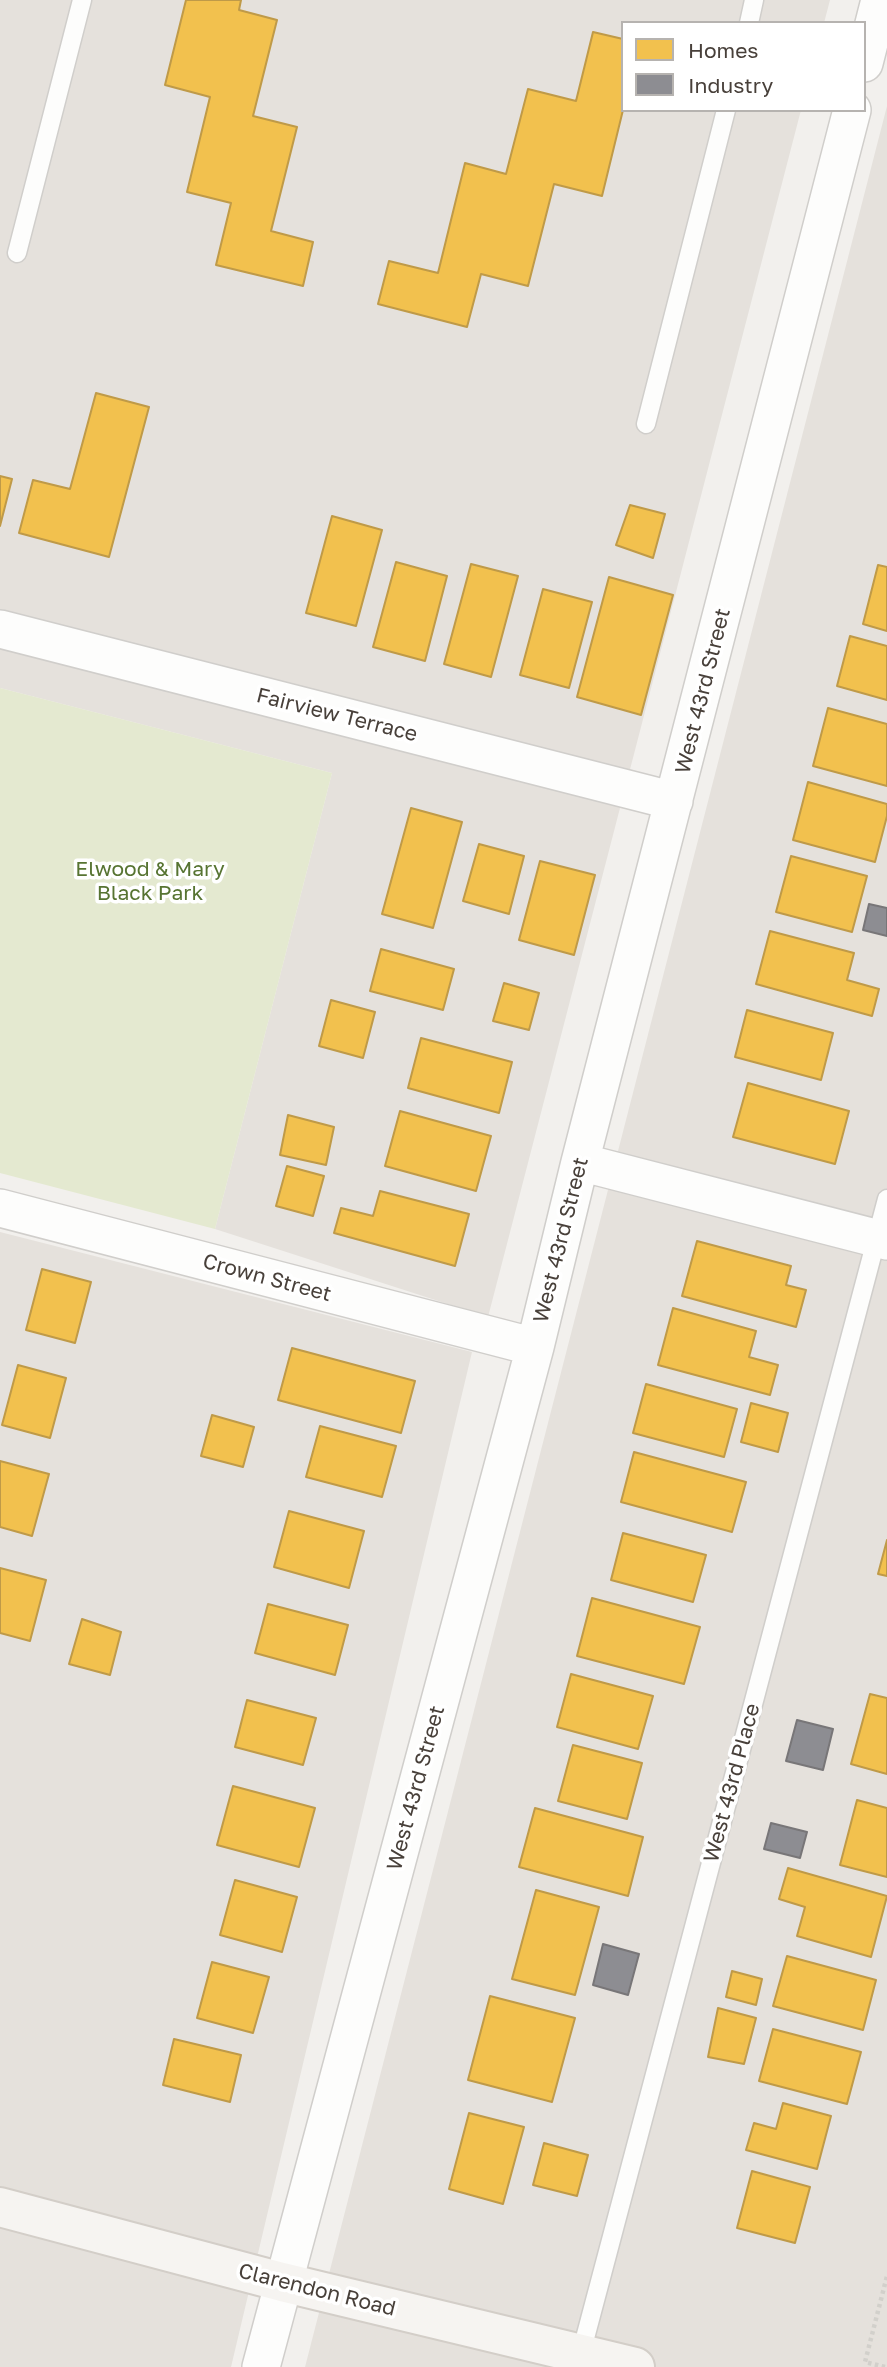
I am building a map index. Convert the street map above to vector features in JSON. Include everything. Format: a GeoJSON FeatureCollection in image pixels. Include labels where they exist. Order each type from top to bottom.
{"type":"FeatureCollection","features":[{"type":"Feature","properties":{"kind":"street"},"geometry":{"type":"LineString","coordinates":[[866,55],[880,0]]}},
{"type":"Feature","properties":{"kind":"street","name":"West 43rd Street"},"geometry":{"type":"LineString","coordinates":[[261,2367],[535,1347],[580,1162],[851,112]]}},
{"type":"Feature","properties":{"kind":"street","name":"Fairview Terrace"},"geometry":{"type":"LineString","coordinates":[[0,629],[674,801]]}},
{"type":"Feature","properties":{"kind":"street"},"geometry":{"type":"LineString","coordinates":[[580,1162],[882,1240]]}},
{"type":"Feature","properties":{"kind":"street","name":"Crown Street"},"geometry":{"type":"LineString","coordinates":[[0,1208],[535,1347]]}},
{"type":"Feature","properties":{"kind":"street","name":"Clarendon Road"},"geometry":{"type":"LineString","coordinates":[[0,2207],[579,2360],[635,2367]]}},
{"type":"Feature","properties":{"kind":"lane"},"geometry":{"type":"LineString","coordinates":[[17,253],[82,0]]}},
{"type":"Feature","properties":{"kind":"lane"},"geometry":{"type":"LineString","coordinates":[[749,21],[754,0]]}},
{"type":"Feature","properties":{"kind":"lane"},"geometry":{"type":"LineString","coordinates":[[646,424],[725,112]]}},
{"type":"Feature","properties":{"kind":"lane","name":"West 43rd Place"},"geometry":{"type":"LineString","coordinates":[[579,2360],[882,1240],[887,1199]]}},
{"type":"Feature","properties":{"kind":"path"},"geometry":{"type":"LineString","coordinates":[[885,2367],[865,2362],[887,2276]]}},
{"type":"Feature","properties":{"kind":"shaded area"},"geometry":{"type":"Polygon","coordinates":[[[0,0],[830,0],[825,21],[621,21],[621,112],[800,112],[488,1317],[215,1229],[332,773],[0,688],[0,0]]]}},
{"type":"Feature","properties":{"kind":"shaded area"},"geometry":{"type":"Polygon","coordinates":[[[887,106],[887,2367],[305,2367],[887,106]]]}},
{"type":"Feature","properties":{"kind":"shaded area"},"geometry":{"type":"Polygon","coordinates":[[[0,1232],[472,1352],[231,2367],[0,2367],[0,1232]]]}},
{"type":"Feature","properties":{"kind":"green space","name":"Elwood & Mary Black Park"},"geometry":{"type":"Polygon","coordinates":[[[0,688],[332,773],[215,1229],[0,1173],[0,688]]]}},
{"type":"Feature","properties":{"kind":"building: Homes"},"geometry":{"type":"Polygon","coordinates":[[[186,0],[241,0],[239,10],[277,20],[253,116],[297,127],[271,231],[313,242],[303,286],[216,265],[231,203],[187,192],[210,97],[165,85],[186,0]]]}},
{"type":"Feature","properties":{"kind":"building: Homes"},"geometry":{"type":"Polygon","coordinates":[[[593,32],[621,39],[623,112],[602,196],[554,184],[528,286],[481,274],[467,327],[378,304],[389,261],[438,273],[465,163],[506,174],[528,89],[576,101],[593,32]]]}},
{"type":"Feature","properties":{"kind":"building: Homes"},"geometry":{"type":"Polygon","coordinates":[[[96,393],[149,407],[109,557],[19,533],[33,480],[70,489],[96,393]]]}},
{"type":"Feature","properties":{"kind":"building: Homes"},"geometry":{"type":"Polygon","coordinates":[[[0,476],[12,479],[0,526],[0,476]]]}},
{"type":"Feature","properties":{"kind":"building: Homes"},"geometry":{"type":"Polygon","coordinates":[[[630,505],[665,514],[653,558],[616,545],[630,505]]]}},
{"type":"Feature","properties":{"kind":"building: Homes"},"geometry":{"type":"Polygon","coordinates":[[[332,516],[382,530],[356,626],[306,613],[332,516]]]}},
{"type":"Feature","properties":{"kind":"building: Homes"},"geometry":{"type":"Polygon","coordinates":[[[396,562],[447,576],[425,661],[373,647],[396,562]]]}},
{"type":"Feature","properties":{"kind":"building: Homes"},"geometry":{"type":"Polygon","coordinates":[[[471,564],[518,576],[491,677],[444,664],[471,564]]]}},
{"type":"Feature","properties":{"kind":"building: Homes"},"geometry":{"type":"Polygon","coordinates":[[[878,565],[887,567],[887,631],[863,624],[878,565]]]}},
{"type":"Feature","properties":{"kind":"building: Homes"},"geometry":{"type":"Polygon","coordinates":[[[609,577],[673,595],[641,715],[577,697],[609,577]]]}},
{"type":"Feature","properties":{"kind":"building: Homes"},"geometry":{"type":"Polygon","coordinates":[[[543,589],[592,602],[569,688],[520,675],[543,589]]]}},
{"type":"Feature","properties":{"kind":"building: Homes"},"geometry":{"type":"Polygon","coordinates":[[[850,636],[887,646],[887,700],[837,686],[850,636]]]}},
{"type":"Feature","properties":{"kind":"building: Homes"},"geometry":{"type":"Polygon","coordinates":[[[828,708],[887,724],[887,786],[813,766],[828,708]]]}},
{"type":"Feature","properties":{"kind":"building: Homes"},"geometry":{"type":"Polygon","coordinates":[[[808,782],[887,804],[887,816],[875,862],[793,840],[808,782]]]}},
{"type":"Feature","properties":{"kind":"building: Homes"},"geometry":{"type":"Polygon","coordinates":[[[411,808],[462,822],[433,928],[382,914],[411,808]]]}},
{"type":"Feature","properties":{"kind":"building: Homes"},"geometry":{"type":"Polygon","coordinates":[[[479,844],[524,856],[509,914],[463,901],[479,844]]]}},
{"type":"Feature","properties":{"kind":"building: Homes"},"geometry":{"type":"Polygon","coordinates":[[[791,856],[867,876],[852,932],[776,912],[791,856]]]}},
{"type":"Feature","properties":{"kind":"building: Homes"},"geometry":{"type":"Polygon","coordinates":[[[540,861],[595,875],[574,955],[519,940],[540,861]]]}},
{"type":"Feature","properties":{"kind":"building: Homes"},"geometry":{"type":"Polygon","coordinates":[[[770,931],[854,953],[847,980],[879,989],[872,1016],[756,984],[770,931]]]}},
{"type":"Feature","properties":{"kind":"building: Homes"},"geometry":{"type":"Polygon","coordinates":[[[381,949],[454,969],[443,1010],[370,991],[381,949]]]}},
{"type":"Feature","properties":{"kind":"building: Homes"},"geometry":{"type":"Polygon","coordinates":[[[504,983],[539,993],[529,1030],[493,1021],[504,983]]]}},
{"type":"Feature","properties":{"kind":"building: Homes"},"geometry":{"type":"Polygon","coordinates":[[[331,1000],[375,1012],[363,1058],[319,1046],[331,1000]]]}},
{"type":"Feature","properties":{"kind":"building: Homes"},"geometry":{"type":"Polygon","coordinates":[[[747,1010],[833,1033],[821,1080],[735,1057],[747,1010]]]}},
{"type":"Feature","properties":{"kind":"building: Homes"},"geometry":{"type":"Polygon","coordinates":[[[421,1038],[512,1062],[499,1113],[408,1088],[421,1038]]]}},
{"type":"Feature","properties":{"kind":"building: Homes"},"geometry":{"type":"Polygon","coordinates":[[[748,1083],[849,1111],[835,1164],[733,1137],[748,1083]]]}},
{"type":"Feature","properties":{"kind":"building: Homes"},"geometry":{"type":"Polygon","coordinates":[[[400,1111],[491,1136],[476,1191],[385,1166],[400,1111]]]}},
{"type":"Feature","properties":{"kind":"building: Homes"},"geometry":{"type":"Polygon","coordinates":[[[288,1115],[334,1127],[326,1165],[280,1155],[288,1115]]]}},
{"type":"Feature","properties":{"kind":"building: Homes"},"geometry":{"type":"Polygon","coordinates":[[[287,1166],[324,1176],[313,1216],[276,1206],[287,1166]]]}},
{"type":"Feature","properties":{"kind":"building: Homes"},"geometry":{"type":"Polygon","coordinates":[[[380,1191],[469,1214],[455,1266],[334,1233],[341,1208],[373,1216],[380,1191]]]}},
{"type":"Feature","properties":{"kind":"building: Homes"},"geometry":{"type":"Polygon","coordinates":[[[697,1241],[791,1266],[786,1285],[806,1290],[796,1327],[682,1296],[697,1241]]]}},
{"type":"Feature","properties":{"kind":"building: Homes"},"geometry":{"type":"Polygon","coordinates":[[[42,1269],[91,1282],[75,1343],[26,1330],[42,1269]]]}},
{"type":"Feature","properties":{"kind":"building: Homes"},"geometry":{"type":"Polygon","coordinates":[[[673,1308],[756,1331],[749,1357],[778,1365],[770,1395],[658,1365],[673,1308]]]}},
{"type":"Feature","properties":{"kind":"building: Homes"},"geometry":{"type":"Polygon","coordinates":[[[292,1348],[415,1381],[401,1433],[278,1400],[292,1348]]]}},
{"type":"Feature","properties":{"kind":"building: Homes"},"geometry":{"type":"Polygon","coordinates":[[[18,1365],[66,1378],[50,1438],[2,1425],[18,1365]]]}},
{"type":"Feature","properties":{"kind":"building: Homes"},"geometry":{"type":"Polygon","coordinates":[[[646,1384],[737,1409],[724,1457],[633,1433],[646,1384]]]}},
{"type":"Feature","properties":{"kind":"building: Homes"},"geometry":{"type":"Polygon","coordinates":[[[751,1403],[788,1413],[778,1452],[741,1442],[751,1403]]]}},
{"type":"Feature","properties":{"kind":"building: Homes"},"geometry":{"type":"Polygon","coordinates":[[[212,1415],[254,1427],[243,1467],[201,1456],[212,1415]]]}},
{"type":"Feature","properties":{"kind":"building: Homes"},"geometry":{"type":"Polygon","coordinates":[[[320,1426],[396,1446],[382,1497],[306,1477],[320,1426]]]}},
{"type":"Feature","properties":{"kind":"building: Homes"},"geometry":{"type":"Polygon","coordinates":[[[634,1452],[746,1482],[732,1532],[621,1502],[634,1452]]]}},
{"type":"Feature","properties":{"kind":"building: Homes"},"geometry":{"type":"Polygon","coordinates":[[[0,1461],[49,1474],[32,1536],[0,1527],[0,1461]]]}},
{"type":"Feature","properties":{"kind":"building: Homes"},"geometry":{"type":"Polygon","coordinates":[[[289,1511],[364,1531],[349,1588],[274,1567],[289,1511]]]}},
{"type":"Feature","properties":{"kind":"building: Homes"},"geometry":{"type":"Polygon","coordinates":[[[623,1533],[706,1555],[693,1602],[611,1580],[623,1533]]]}},
{"type":"Feature","properties":{"kind":"building: Homes"},"geometry":{"type":"Polygon","coordinates":[[[887,1540],[887,1576],[878,1574],[887,1540]]]}},
{"type":"Feature","properties":{"kind":"building: Homes"},"geometry":{"type":"Polygon","coordinates":[[[0,1568],[46,1580],[30,1641],[0,1633],[0,1568]]]}},
{"type":"Feature","properties":{"kind":"building: Homes"},"geometry":{"type":"Polygon","coordinates":[[[592,1598],[700,1627],[684,1684],[577,1656],[592,1598]]]}},
{"type":"Feature","properties":{"kind":"building: Homes"},"geometry":{"type":"Polygon","coordinates":[[[268,1604],[348,1625],[335,1675],[255,1653],[268,1604]]]}},
{"type":"Feature","properties":{"kind":"building: Homes"},"geometry":{"type":"Polygon","coordinates":[[[82,1619],[121,1632],[110,1675],[69,1664],[82,1619]]]}},
{"type":"Feature","properties":{"kind":"building: Homes"},"geometry":{"type":"Polygon","coordinates":[[[571,1674],[653,1696],[638,1749],[557,1727],[571,1674]]]}},
{"type":"Feature","properties":{"kind":"building: Homes"},"geometry":{"type":"Polygon","coordinates":[[[870,1694],[887,1698],[887,1774],[851,1764],[870,1694]]]}},
{"type":"Feature","properties":{"kind":"building: Homes"},"geometry":{"type":"Polygon","coordinates":[[[247,1700],[316,1718],[303,1765],[235,1747],[247,1700]]]}},
{"type":"Feature","properties":{"kind":"building: Homes"},"geometry":{"type":"Polygon","coordinates":[[[573,1745],[642,1763],[627,1819],[558,1801],[573,1745]]]}},
{"type":"Feature","properties":{"kind":"building: Homes"},"geometry":{"type":"Polygon","coordinates":[[[233,1786],[315,1808],[299,1867],[217,1845],[233,1786]]]}},
{"type":"Feature","properties":{"kind":"building: Homes"},"geometry":{"type":"Polygon","coordinates":[[[857,1800],[887,1808],[887,1877],[840,1865],[857,1800]]]}},
{"type":"Feature","properties":{"kind":"building: Homes"},"geometry":{"type":"Polygon","coordinates":[[[535,1808],[643,1837],[628,1896],[519,1867],[535,1808]]]}},
{"type":"Feature","properties":{"kind":"building: Homes"},"geometry":{"type":"Polygon","coordinates":[[[788,1868],[887,1896],[871,1957],[797,1936],[805,1907],[779,1899],[788,1868]]]}},
{"type":"Feature","properties":{"kind":"building: Homes"},"geometry":{"type":"Polygon","coordinates":[[[235,1880],[297,1897],[282,1952],[220,1935],[235,1880]]]}},
{"type":"Feature","properties":{"kind":"building: Homes"},"geometry":{"type":"Polygon","coordinates":[[[536,1890],[599,1907],[575,1995],[512,1979],[536,1890]]]}},
{"type":"Feature","properties":{"kind":"building: Homes"},"geometry":{"type":"Polygon","coordinates":[[[787,1956],[876,1980],[863,2030],[773,2006],[787,1956]]]}},
{"type":"Feature","properties":{"kind":"building: Homes"},"geometry":{"type":"Polygon","coordinates":[[[212,1962],[269,1977],[253,2033],[197,2018],[212,1962]]]}},
{"type":"Feature","properties":{"kind":"building: Homes"},"geometry":{"type":"Polygon","coordinates":[[[732,1971],[762,1979],[756,2005],[726,1997],[732,1971]]]}},
{"type":"Feature","properties":{"kind":"building: Homes"},"geometry":{"type":"Polygon","coordinates":[[[490,1996],[575,2018],[552,2102],[468,2080],[490,1996]]]}},
{"type":"Feature","properties":{"kind":"building: Homes"},"geometry":{"type":"Polygon","coordinates":[[[718,2008],[756,2018],[744,2064],[708,2057],[718,2008]]]}},
{"type":"Feature","properties":{"kind":"building: Homes"},"geometry":{"type":"Polygon","coordinates":[[[773,2029],[861,2052],[847,2104],[759,2081],[773,2029]]]}},
{"type":"Feature","properties":{"kind":"building: Homes"},"geometry":{"type":"Polygon","coordinates":[[[174,2039],[241,2055],[230,2102],[163,2085],[174,2039]]]}},
{"type":"Feature","properties":{"kind":"building: Homes"},"geometry":{"type":"Polygon","coordinates":[[[783,2103],[831,2116],[817,2169],[746,2150],[754,2123],[776,2129],[783,2103]]]}},
{"type":"Feature","properties":{"kind":"building: Homes"},"geometry":{"type":"Polygon","coordinates":[[[469,2113],[524,2127],[503,2204],[449,2189],[469,2113]]]}},
{"type":"Feature","properties":{"kind":"building: Homes"},"geometry":{"type":"Polygon","coordinates":[[[544,2143],[588,2155],[577,2196],[533,2185],[544,2143]]]}},
{"type":"Feature","properties":{"kind":"building: Homes"},"geometry":{"type":"Polygon","coordinates":[[[752,2171],[810,2187],[795,2243],[737,2228],[752,2171]]]}},
{"type":"Feature","properties":{"kind":"building: Industry"},"geometry":{"type":"Polygon","coordinates":[[[869,904],[887,908],[887,936],[863,930],[869,904]]]}},
{"type":"Feature","properties":{"kind":"building: Industry"},"geometry":{"type":"Polygon","coordinates":[[[797,1720],[833,1729],[823,1770],[786,1761],[797,1720]]]}},
{"type":"Feature","properties":{"kind":"building: Industry"},"geometry":{"type":"Polygon","coordinates":[[[771,1823],[807,1832],[800,1858],[764,1849],[771,1823]]]}},
{"type":"Feature","properties":{"kind":"building: Industry"},"geometry":{"type":"Polygon","coordinates":[[[603,1944],[639,1954],[628,1995],[593,1985],[603,1944]]]}}]}
